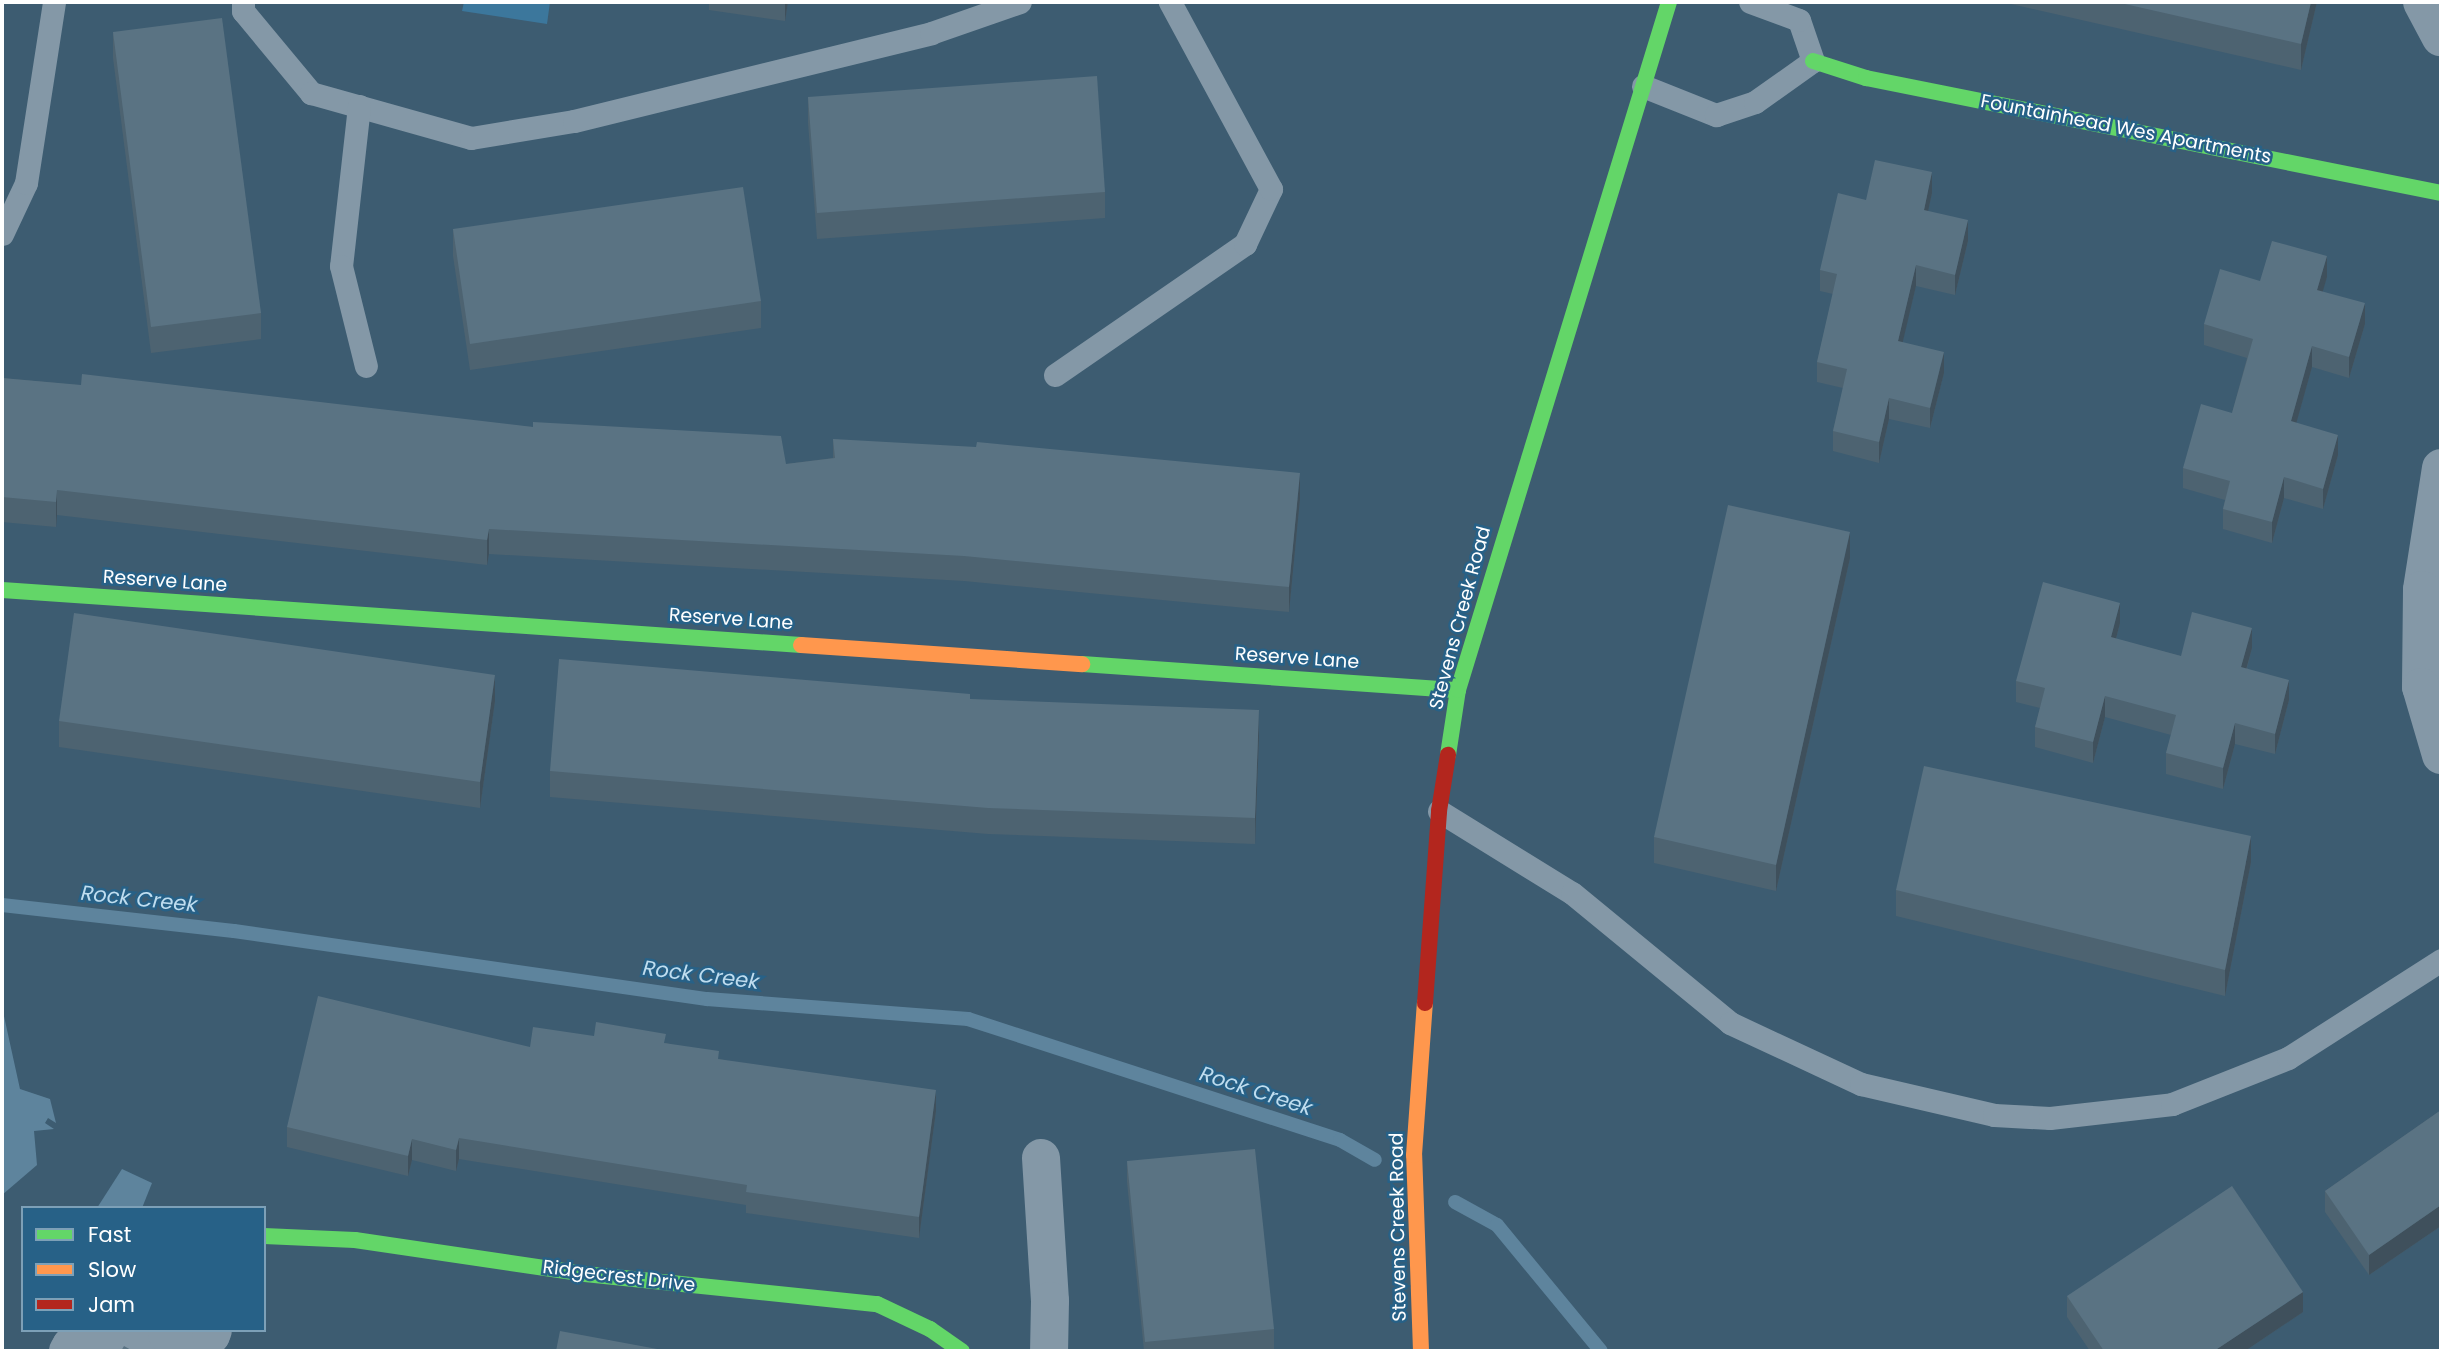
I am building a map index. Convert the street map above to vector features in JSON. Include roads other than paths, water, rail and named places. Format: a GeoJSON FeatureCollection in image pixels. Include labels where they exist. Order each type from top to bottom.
{"type":"FeatureCollection","features":[{"type":"Feature","properties":{"kind":"street","name":"Stevens Creek Road"},"geometry":{"type":"LineString","coordinates":[[1422,1351],[1414,1155],[1439,811],[1458,690],[1669,2]]}},
{"type":"Feature","properties":{"kind":"street","name":"Fountainhead Wes Apartments"},"geometry":{"type":"LineString","coordinates":[[1813,61],[1866,78],[2441,193]]}},
{"type":"Feature","properties":{"kind":"street"},"geometry":{"type":"LineString","coordinates":[[2441,468],[2422,590],[2421,687],[2441,755]]}},
{"type":"Feature","properties":{"kind":"street","name":"Reserve Lane"},"geometry":{"type":"LineString","coordinates":[[2,590],[1458,690]]}},
{"type":"Feature","properties":{"kind":"street"},"geometry":{"type":"LineString","coordinates":[[1041,1158],[1050,1301],[1049,1351]]}},
{"type":"Feature","properties":{"kind":"street","name":"Ridgecrest Drive"},"geometry":{"type":"LineString","coordinates":[[266,1236],[355,1240],[586,1274],[877,1304],[930,1329],[962,1351]]}},
{"type":"Feature","properties":{"kind":"street"},"geometry":{"type":"LineString","coordinates":[[68,1351],[71,1346],[167,1334],[211,1335],[212,1332]]}},
{"type":"Feature","properties":{"kind":"lane"},"geometry":{"type":"LineString","coordinates":[[2,234],[26,183],[54,2]]}},
{"type":"Feature","properties":{"kind":"lane"},"geometry":{"type":"LineString","coordinates":[[243,2],[243,11],[312,93],[471,138],[574,121],[918,36],[1020,2]]}},
{"type":"Feature","properties":{"kind":"lane"},"geometry":{"type":"LineString","coordinates":[[1055,376],[1245,244],[1271,189],[1170,2]]}},
{"type":"Feature","properties":{"kind":"lane"},"geometry":{"type":"LineString","coordinates":[[1643,86],[1716,115],[1755,103],[1813,61],[1799,20],[1750,2]]}},
{"type":"Feature","properties":{"kind":"lane"},"geometry":{"type":"LineString","coordinates":[[359,106],[341,266],[366,366]]}},
{"type":"Feature","properties":{"kind":"lane"},"geometry":{"type":"LineString","coordinates":[[1439,811],[1572,893],[1730,1023],[1861,1084],[1994,1115],[2050,1118],[2172,1104],[2288,1058],[2441,960]]}},
{"type":"Feature","properties":{"kind":"waterway","name":"Rock Creek"},"geometry":{"type":"LineString","coordinates":[[2,905],[234,931],[707,999],[968,1019],[1340,1140],[1375,1160]]}},
{"type":"Feature","properties":{"kind":"waterway","name":"Rock Creek"},"geometry":{"type":"LineString","coordinates":[[1455,1202],[1497,1225],[1601,1351]]}}]}
